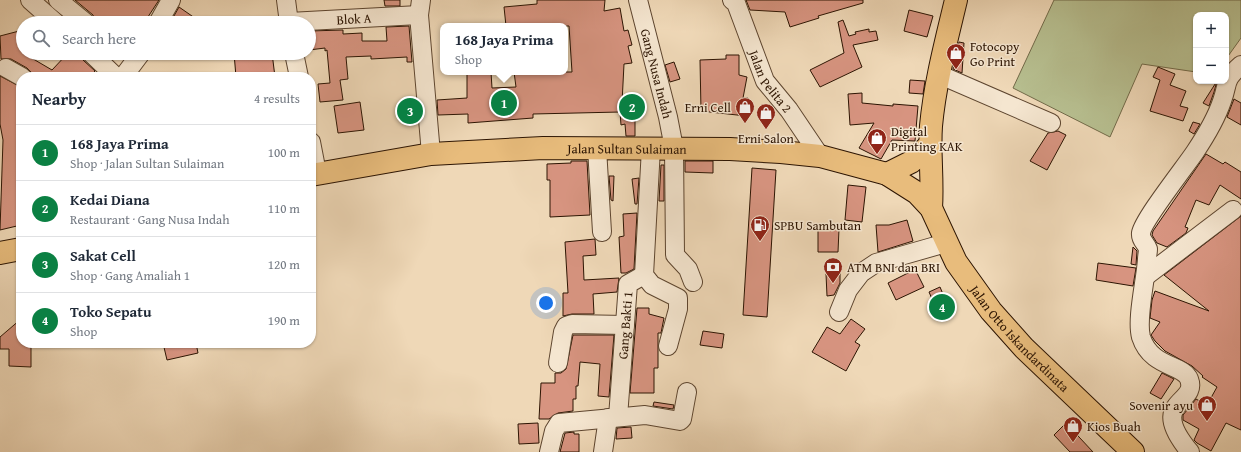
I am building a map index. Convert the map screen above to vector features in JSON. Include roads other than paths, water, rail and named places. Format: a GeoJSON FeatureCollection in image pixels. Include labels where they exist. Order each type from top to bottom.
{"type":"FeatureCollection","features":[{"type":"Feature","properties":{"kind":"main road"},"geometry":{"type":"LineString","coordinates":[[931,208],[932,173],[930,145],[938,74],[956,0]]}},
{"type":"Feature","properties":{"kind":"main road"},"geometry":{"type":"LineString","coordinates":[[888,174],[911,162],[930,145]]}},
{"type":"Feature","properties":{"kind":"main road","name":"Jalan Sultan Sulaiman"},"geometry":{"type":"LineString","coordinates":[[316,174],[432,154],[543,148],[730,149],[820,156],[888,174],[917,193],[931,208]]}},
{"type":"Feature","properties":{"kind":"main road","name":"Jalan Otto Iskandardinata"},"geometry":{"type":"LineString","coordinates":[[931,208],[956,262],[975,290],[1000,321],[1024,348],[1132,452]]}},
{"type":"Feature","properties":{"kind":"main road"},"geometry":{"type":"LineString","coordinates":[[0,253],[16,250]]}},
{"type":"Feature","properties":{"kind":"street"},"geometry":{"type":"LineString","coordinates":[[30,0],[48,16]]}},
{"type":"Feature","properties":{"kind":"street"},"geometry":{"type":"LineString","coordinates":[[58,0],[77,16]]}},
{"type":"Feature","properties":{"kind":"street"},"geometry":{"type":"LineString","coordinates":[[162,16],[170,0]]}},
{"type":"Feature","properties":{"kind":"street"},"geometry":{"type":"LineString","coordinates":[[286,0],[288,16]]}},
{"type":"Feature","properties":{"kind":"street","name":"Gang Nusa Indah"},"geometry":{"type":"LineString","coordinates":[[638,0],[668,117],[674,148],[675,255],[688,269],[693,282]]}},
{"type":"Feature","properties":{"kind":"street","name":"Jalan Pelita 2"},"geometry":{"type":"LineString","coordinates":[[732,0],[736,4],[765,81],[789,110],[820,156]]}},
{"type":"Feature","properties":{"kind":"street"},"geometry":{"type":"LineString","coordinates":[[420,8],[432,154]]}},
{"type":"Feature","properties":{"kind":"street","name":"Blok A"},"geometry":{"type":"LineString","coordinates":[[316,19],[420,8]]}},
{"type":"Feature","properties":{"kind":"street"},"geometry":{"type":"LineString","coordinates":[[98,60],[111,72]]}},
{"type":"Feature","properties":{"kind":"street"},"geometry":{"type":"LineString","coordinates":[[125,72],[131,60]]}},
{"type":"Feature","properties":{"kind":"street"},"geometry":{"type":"LineString","coordinates":[[295,60],[298,72]]}},
{"type":"Feature","properties":{"kind":"street"},"geometry":{"type":"LineString","coordinates":[[1190,452],[1179,439],[1172,424],[1171,414],[1174,408],[1185,398],[1189,389],[1190,381],[1185,374],[1155,359],[1147,350],[1140,335],[1140,315],[1148,250],[1142,239],[1143,226],[1195,152],[1222,101],[1226,83],[1232,73],[1241,65]]}},
{"type":"Feature","properties":{"kind":"street"},"geometry":{"type":"LineString","coordinates":[[938,74],[1051,123]]}},
{"type":"Feature","properties":{"kind":"street"},"geometry":{"type":"LineString","coordinates":[[597,148],[602,232]]}},
{"type":"Feature","properties":{"kind":"street"},"geometry":{"type":"LineString","coordinates":[[651,148],[644,275],[652,285],[678,298],[678,309],[668,346]]}},
{"type":"Feature","properties":{"kind":"street"},"geometry":{"type":"LineString","coordinates":[[1146,276],[1233,210]]}},
{"type":"Feature","properties":{"kind":"street"},"geometry":{"type":"LineString","coordinates":[[839,312],[848,290],[861,273],[876,263],[946,243]]}},
{"type":"Feature","properties":{"kind":"street","name":"Gang Bakti 1"},"geometry":{"type":"LineString","coordinates":[[603,452],[613,417],[625,325],[628,284],[644,275]]}},
{"type":"Feature","properties":{"kind":"street"},"geometry":{"type":"LineString","coordinates":[[558,364],[563,332],[566,326],[572,324],[625,325]]}},
{"type":"Feature","properties":{"kind":"street"},"geometry":{"type":"LineString","coordinates":[[549,452],[554,431],[559,423],[645,415],[680,421],[682,419],[687,392]]}},
{"type":"Feature","properties":{"kind":"place","name":"Fotocopy Go Print"},"geometry":{"type":"Point","coordinates":[956,70]}},
{"type":"Feature","properties":{"kind":"place","name":"168 Jaya Prima"},"geometry":{"type":"Point","coordinates":[504,103]}},
{"type":"Feature","properties":{"kind":"place","name":"Kedai Diana"},"geometry":{"type":"Point","coordinates":[632,107]}},
{"type":"Feature","properties":{"kind":"place","name":"Sakat Cell"},"geometry":{"type":"Point","coordinates":[410,111]}},
{"type":"Feature","properties":{"kind":"place","name":"Erni Cell"},"geometry":{"type":"Point","coordinates":[745,124]}},
{"type":"Feature","properties":{"kind":"place","name":"Erni Salon"},"geometry":{"type":"Point","coordinates":[766,130]}},
{"type":"Feature","properties":{"kind":"place","name":"Digital Printing KAK"},"geometry":{"type":"Point","coordinates":[877,155]}},
{"type":"Feature","properties":{"kind":"place","name":"SPBU Sambutan"},"geometry":{"type":"Point","coordinates":[760,242]}},
{"type":"Feature","properties":{"kind":"place","name":"ATM BNI dan BRI"},"geometry":{"type":"Point","coordinates":[833,284]}},
{"type":"Feature","properties":{"kind":"place","name":"Toko Sepatu"},"geometry":{"type":"Point","coordinates":[942,307]}},
{"type":"Feature","properties":{"kind":"place","name":"Sovenir ayu"},"geometry":{"type":"Point","coordinates":[1207,422]}},
{"type":"Feature","properties":{"kind":"place","name":"Kios Buah"},"geometry":{"type":"Point","coordinates":[1073,443]}}]}
